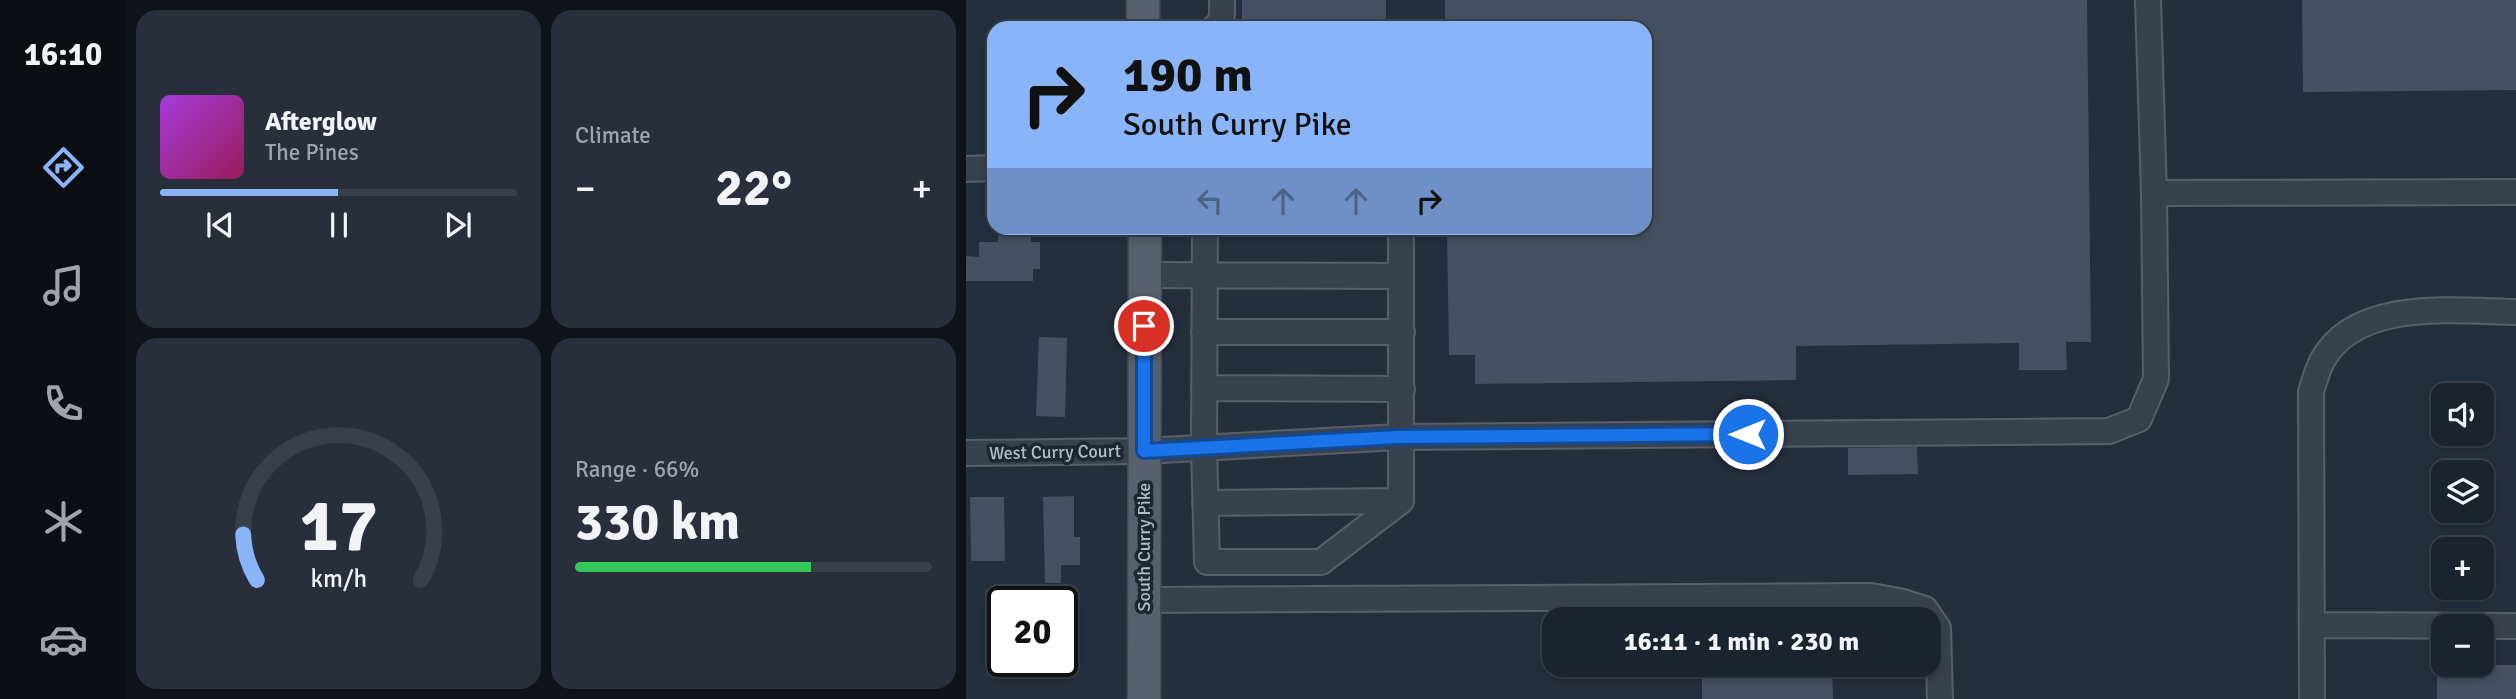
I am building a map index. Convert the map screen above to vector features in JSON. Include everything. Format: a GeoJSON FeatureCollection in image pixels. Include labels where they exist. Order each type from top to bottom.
{"type":"FeatureCollection","features":[{"type":"Feature","properties":{"kind":"main road"},"geometry":{"type":"LineString","coordinates":[[1143,0],[1143,21]]}},
{"type":"Feature","properties":{"kind":"main road","name":"South Curry Pike"},"geometry":{"type":"LineString","coordinates":[[1144,235],[1144,699]]}},
{"type":"Feature","properties":{"kind":"street"},"geometry":{"type":"LineString","coordinates":[[1221,21],[1222,0]]}},
{"type":"Feature","properties":{"kind":"street","name":"West Curry Court"},"geometry":{"type":"LineString","coordinates":[[966,453],[1144,451],[1402,437],[2109,431],[2139,419],[2156,379],[2148,0]]}},
{"type":"Feature","properties":{"kind":"street"},"geometry":{"type":"LineString","coordinates":[[966,169],[987,168]]}},
{"type":"Feature","properties":{"kind":"street"},"geometry":{"type":"LineString","coordinates":[[2154,193],[2516,192]]}},
{"type":"Feature","properties":{"kind":"street"},"geometry":{"type":"LineString","coordinates":[[1205,235],[1204,448],[1207,562],[1321,562],[1401,502]]}},
{"type":"Feature","properties":{"kind":"street"},"geometry":{"type":"LineString","coordinates":[[1401,235],[1401,502]]}},
{"type":"Feature","properties":{"kind":"street"},"geometry":{"type":"LineString","coordinates":[[1144,275],[1401,276]]}},
{"type":"Feature","properties":{"kind":"street"},"geometry":{"type":"LineString","coordinates":[[2312,699],[2311,392],[2322,360],[2348,331],[2383,316],[2429,311],[2516,312]]}},
{"type":"Feature","properties":{"kind":"street"},"geometry":{"type":"LineString","coordinates":[[1204,332],[1402,332]]}},
{"type":"Feature","properties":{"kind":"street"},"geometry":{"type":"LineString","coordinates":[[1204,388],[1402,389]]}},
{"type":"Feature","properties":{"kind":"street"},"geometry":{"type":"LineString","coordinates":[[1205,503],[1401,502]]}},
{"type":"Feature","properties":{"kind":"street"},"geometry":{"type":"LineString","coordinates":[[1144,600],[1871,596],[1925,609],[1938,628],[1940,699]]}},
{"type":"Feature","properties":{"kind":"street"},"geometry":{"type":"LineString","coordinates":[[2312,625],[2516,626]]}},
{"type":"Feature","properties":{"kind":"building"},"geometry":{"type":"Polygon","coordinates":[[[1242,0],[1386,0],[1386,21],[1242,21],[1242,0]]]}},
{"type":"Feature","properties":{"kind":"building"},"geometry":{"type":"Polygon","coordinates":[[[1445,0],[2087,0],[2091,342],[2066,342],[2067,370],[2019,370],[2019,343],[1796,346],[1796,380],[1475,384],[1475,355],[1449,355],[1447,235],[1652,235],[1652,21],[1445,21],[1445,0]]]}},
{"type":"Feature","properties":{"kind":"building"},"geometry":{"type":"Polygon","coordinates":[[[2302,0],[2516,0],[2516,90],[2303,92],[2302,0]]]}},
{"type":"Feature","properties":{"kind":"building"},"geometry":{"type":"Polygon","coordinates":[[[998,235],[1031,235],[1031,242],[1040,242],[1040,269],[1033,269],[1033,281],[966,281],[966,256],[979,257],[979,242],[998,242],[998,235]]]}},
{"type":"Feature","properties":{"kind":"building"},"geometry":{"type":"Polygon","coordinates":[[[1039,337],[1067,338],[1065,417],[1036,416],[1039,337]]]}},
{"type":"Feature","properties":{"kind":"building"},"geometry":{"type":"Polygon","coordinates":[[[1917,447],[1918,474],[1848,475],[1848,448],[1917,447]]]}},
{"type":"Feature","properties":{"kind":"building"},"geometry":{"type":"Polygon","coordinates":[[[1074,496],[1074,537],[1080,537],[1080,565],[1061,565],[1061,583],[1045,583],[1043,497],[1074,496]]]}},
{"type":"Feature","properties":{"kind":"building"},"geometry":{"type":"Polygon","coordinates":[[[970,497],[1004,497],[1005,561],[971,561],[970,497]]]}},
{"type":"Feature","properties":{"kind":"building"},"geometry":{"type":"Polygon","coordinates":[[[2494,665],[2516,665],[2516,699],[2437,699],[2437,677],[2494,677],[2494,665]]]}},
{"type":"Feature","properties":{"kind":"building"},"geometry":{"type":"Polygon","coordinates":[[[1702,677],[1832,677],[1833,699],[1702,699],[1702,677]]]}},
{"type":"Feature","properties":{"kind":"route"},"geometry":{"type":"LineString","coordinates":[[1144,326],[1144,451],[1398,437],[1748,434]]}}]}
